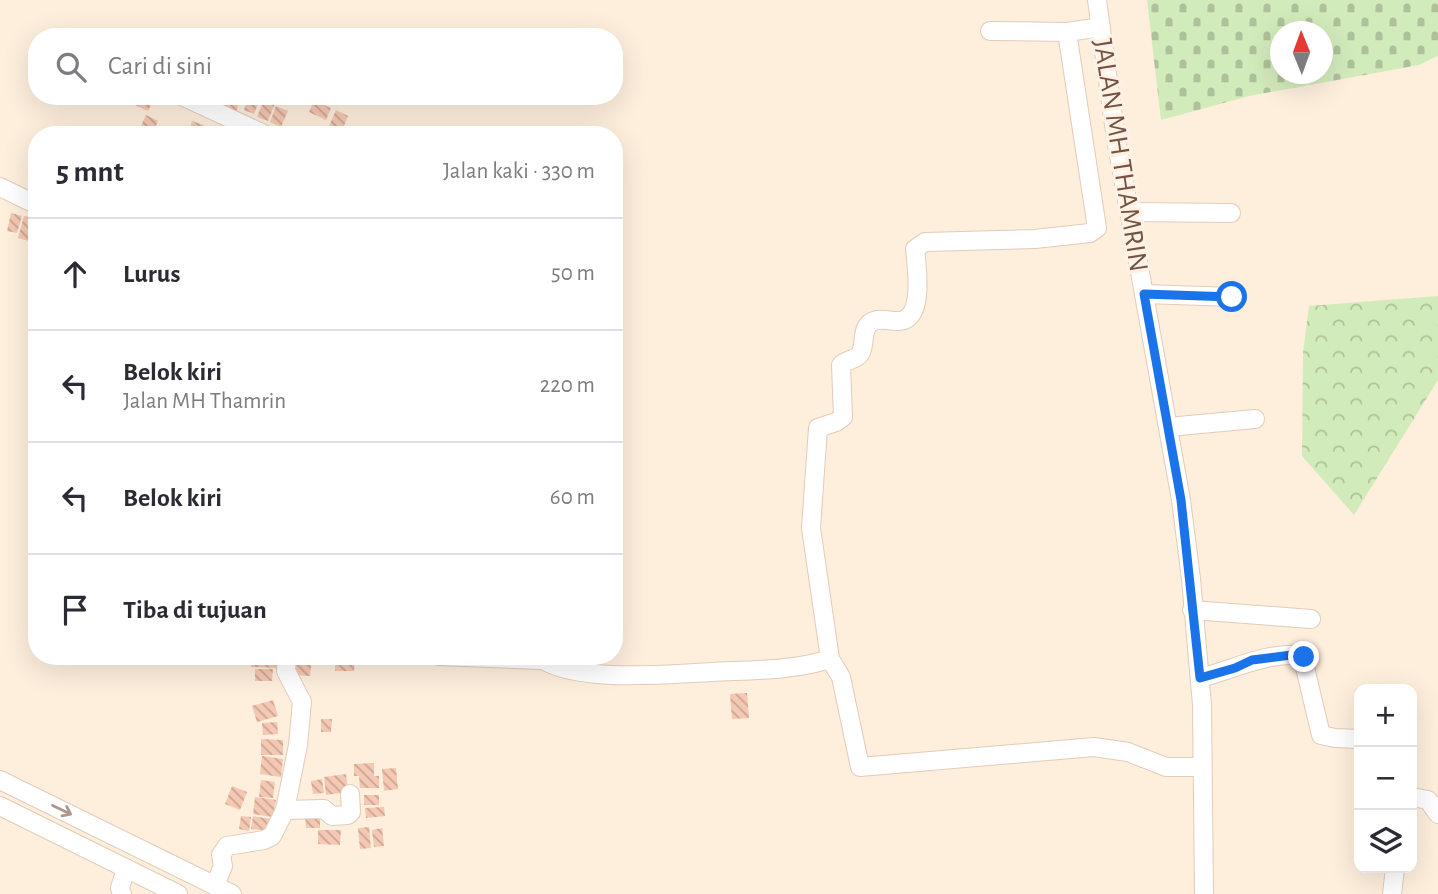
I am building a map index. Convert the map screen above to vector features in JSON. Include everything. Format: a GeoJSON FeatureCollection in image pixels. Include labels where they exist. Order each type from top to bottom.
{"type":"FeatureCollection","features":[{"type":"Feature","properties":{"kind":"street","name":"JALAN MH THAMRIN"},"geometry":{"type":"LineString","coordinates":[[1097,0],[1116,139],[1181,500],[1191,579],[1200,678],[1204,894]]}},
{"type":"Feature","properties":{"kind":"street"},"geometry":{"type":"LineString","coordinates":[[989,31],[1067,32],[1101,27]]}},
{"type":"Feature","properties":{"kind":"street"},"geometry":{"type":"LineString","coordinates":[[1067,32],[1097,228],[1090,233],[1035,239],[920,244],[915,250],[918,284],[914,315],[902,321],[873,321],[867,327],[860,354],[841,365],[843,416],[836,422],[818,428],[816,433],[818,450],[811,528],[830,659],[841,677],[860,767],[1094,747],[1128,752],[1166,766],[1202,767]]}},
{"type":"Feature","properties":{"kind":"street"},"geometry":{"type":"LineString","coordinates":[[201,105],[247,126]]}},
{"type":"Feature","properties":{"kind":"street"},"geometry":{"type":"LineString","coordinates":[[0,187],[28,201]]}},
{"type":"Feature","properties":{"kind":"street"},"geometry":{"type":"LineString","coordinates":[[1129,212],[1231,213]]}},
{"type":"Feature","properties":{"kind":"street"},"geometry":{"type":"LineString","coordinates":[[1144,294],[1232,297]]}},
{"type":"Feature","properties":{"kind":"street"},"geometry":{"type":"LineString","coordinates":[[1168,427],[1255,419]]}},
{"type":"Feature","properties":{"kind":"street"},"geometry":{"type":"LineString","coordinates":[[1192,610],[1311,618]]}},
{"type":"Feature","properties":{"kind":"street"},"geometry":{"type":"LineString","coordinates":[[1200,678],[1252,660],[1302,655],[1321,735],[1354,739]]}},
{"type":"Feature","properties":{"kind":"street"},"geometry":{"type":"LineString","coordinates":[[555,665],[563,669],[635,676],[780,668],[830,659]]}},
{"type":"Feature","properties":{"kind":"street"},"geometry":{"type":"LineString","coordinates":[[215,885],[223,866],[221,855],[227,846],[264,840],[272,836],[285,810],[298,746],[302,702],[286,671],[286,665]]}},
{"type":"Feature","properties":{"kind":"street"},"geometry":{"type":"LineString","coordinates":[[0,780],[232,894]]}},
{"type":"Feature","properties":{"kind":"street"},"geometry":{"type":"LineString","coordinates":[[285,810],[324,809],[332,817],[348,815],[351,812],[350,794]]}},
{"type":"Feature","properties":{"kind":"street"},"geometry":{"type":"LineString","coordinates":[[1417,798],[1428,800],[1438,814]]}},
{"type":"Feature","properties":{"kind":"street"},"geometry":{"type":"LineString","coordinates":[[0,806],[178,894]]}},
{"type":"Feature","properties":{"kind":"street"},"geometry":{"type":"LineString","coordinates":[[122,894],[120,888],[126,868]]}},
{"type":"Feature","properties":{"kind":"street"},"geometry":{"type":"LineString","coordinates":[[1392,894],[1394,873]]}},
{"type":"Feature","properties":{"kind":"green space"},"geometry":{"type":"Polygon","coordinates":[[[1147,0],[1438,0],[1438,56],[1419,65],[1333,81],[1333,21],[1270,21],[1270,84],[1315,84],[1249,96],[1161,120],[1147,0]]]}},
{"type":"Feature","properties":{"kind":"green space"},"geometry":{"type":"Polygon","coordinates":[[[1438,296],[1438,380],[1354,515],[1302,456],[1303,353],[1309,306],[1438,296]]]}},
{"type":"Feature","properties":{"kind":"building"},"geometry":{"type":"Polygon","coordinates":[[[135,105],[151,105],[148,111],[135,105]]]}},
{"type":"Feature","properties":{"kind":"building"},"geometry":{"type":"Polygon","coordinates":[[[223,105],[238,105],[235,116],[221,111],[223,105]]]}},
{"type":"Feature","properties":{"kind":"building"},"geometry":{"type":"Polygon","coordinates":[[[246,105],[258,105],[254,114],[244,110],[246,105]]]}},
{"type":"Feature","properties":{"kind":"building"},"geometry":{"type":"Polygon","coordinates":[[[262,105],[274,105],[268,121],[257,117],[262,105]]]}},
{"type":"Feature","properties":{"kind":"building"},"geometry":{"type":"Polygon","coordinates":[[[312,105],[331,108],[326,120],[309,112],[312,105]]]}},
{"type":"Feature","properties":{"kind":"building"},"geometry":{"type":"Polygon","coordinates":[[[276,106],[288,111],[281,126],[270,122],[276,106]]]}},
{"type":"Feature","properties":{"kind":"building"},"geometry":{"type":"Polygon","coordinates":[[[336,110],[348,116],[344,126],[329,126],[336,110]]]}},
{"type":"Feature","properties":{"kind":"building"},"geometry":{"type":"Polygon","coordinates":[[[146,115],[158,121],[156,126],[141,126],[146,115]]]}},
{"type":"Feature","properties":{"kind":"building"},"geometry":{"type":"Polygon","coordinates":[[[192,121],[204,125],[204,126],[191,126],[192,121]]]}},
{"type":"Feature","properties":{"kind":"building"},"geometry":{"type":"Polygon","coordinates":[[[11,213],[22,216],[17,233],[7,231],[11,213]]]}},
{"type":"Feature","properties":{"kind":"building"},"geometry":{"type":"Polygon","coordinates":[[[24,216],[28,217],[28,241],[18,238],[24,216]]]}},
{"type":"Feature","properties":{"kind":"building"},"geometry":{"type":"Polygon","coordinates":[[[251,665],[276,665],[276,668],[251,665]]]}},
{"type":"Feature","properties":{"kind":"building"},"geometry":{"type":"Polygon","coordinates":[[[291,665],[311,665],[310,676],[290,675],[291,665]]]}},
{"type":"Feature","properties":{"kind":"building"},"geometry":{"type":"Polygon","coordinates":[[[335,665],[354,665],[354,671],[335,671],[335,665]]]}},
{"type":"Feature","properties":{"kind":"building"},"geometry":{"type":"Polygon","coordinates":[[[255,669],[273,669],[272,681],[255,681],[255,669]]]}},
{"type":"Feature","properties":{"kind":"building"},"geometry":{"type":"Polygon","coordinates":[[[747,693],[749,718],[732,719],[730,694],[747,693]]]}},
{"type":"Feature","properties":{"kind":"building"},"geometry":{"type":"Polygon","coordinates":[[[273,700],[278,716],[257,722],[252,706],[273,700]]]}},
{"type":"Feature","properties":{"kind":"building"},"geometry":{"type":"Polygon","coordinates":[[[321,719],[332,719],[331,732],[321,732],[321,719]]]}},
{"type":"Feature","properties":{"kind":"building"},"geometry":{"type":"Polygon","coordinates":[[[277,722],[278,734],[263,735],[262,723],[277,722]]]}},
{"type":"Feature","properties":{"kind":"building"},"geometry":{"type":"Polygon","coordinates":[[[261,739],[283,740],[283,755],[261,755],[261,739]]]}},
{"type":"Feature","properties":{"kind":"building"},"geometry":{"type":"Polygon","coordinates":[[[262,756],[283,759],[281,777],[260,774],[262,756]]]}},
{"type":"Feature","properties":{"kind":"building"},"geometry":{"type":"Polygon","coordinates":[[[374,763],[374,776],[379,776],[379,788],[360,788],[359,776],[354,776],[354,764],[374,763]]]}},
{"type":"Feature","properties":{"kind":"building"},"geometry":{"type":"Polygon","coordinates":[[[396,768],[398,789],[384,791],[382,769],[396,768]]]}},
{"type":"Feature","properties":{"kind":"building"},"geometry":{"type":"Polygon","coordinates":[[[346,774],[348,792],[326,795],[324,777],[346,774]]]}},
{"type":"Feature","properties":{"kind":"building"},"geometry":{"type":"Polygon","coordinates":[[[322,779],[324,793],[313,794],[311,781],[322,779]]]}},
{"type":"Feature","properties":{"kind":"building"},"geometry":{"type":"Polygon","coordinates":[[[261,780],[275,782],[273,798],[259,797],[261,780]]]}},
{"type":"Feature","properties":{"kind":"building"},"geometry":{"type":"Polygon","coordinates":[[[232,786],[247,792],[240,810],[225,804],[232,786]]]}},
{"type":"Feature","properties":{"kind":"building"},"geometry":{"type":"Polygon","coordinates":[[[364,795],[379,795],[379,805],[364,805],[364,795]]]}},
{"type":"Feature","properties":{"kind":"building"},"geometry":{"type":"Polygon","coordinates":[[[255,797],[276,800],[273,817],[253,814],[255,797]]]}},
{"type":"Feature","properties":{"kind":"building"},"geometry":{"type":"Polygon","coordinates":[[[384,807],[385,816],[366,818],[365,808],[384,807]]]}},
{"type":"Feature","properties":{"kind":"building"},"geometry":{"type":"Polygon","coordinates":[[[305,813],[320,813],[320,828],[306,828],[305,813]]]}},
{"type":"Feature","properties":{"kind":"building"},"geometry":{"type":"Polygon","coordinates":[[[241,816],[251,817],[249,831],[239,829],[241,816]]]}},
{"type":"Feature","properties":{"kind":"building"},"geometry":{"type":"Polygon","coordinates":[[[253,816],[271,819],[269,831],[251,829],[253,816]]]}},
{"type":"Feature","properties":{"kind":"building"},"geometry":{"type":"Polygon","coordinates":[[[369,827],[371,848],[360,849],[358,828],[369,827]]]}},
{"type":"Feature","properties":{"kind":"building"},"geometry":{"type":"Polygon","coordinates":[[[382,828],[384,846],[374,847],[372,830],[382,828]]]}},
{"type":"Feature","properties":{"kind":"building"},"geometry":{"type":"Polygon","coordinates":[[[318,830],[341,830],[340,845],[318,844],[318,830]]]}},
{"type":"Feature","properties":{"kind":"route"},"geometry":{"type":"LineString","coordinates":[[1232,297],[1144,294],[1181,500],[1200,678],[1252,660],[1299,654],[1304,657]]}}]}
